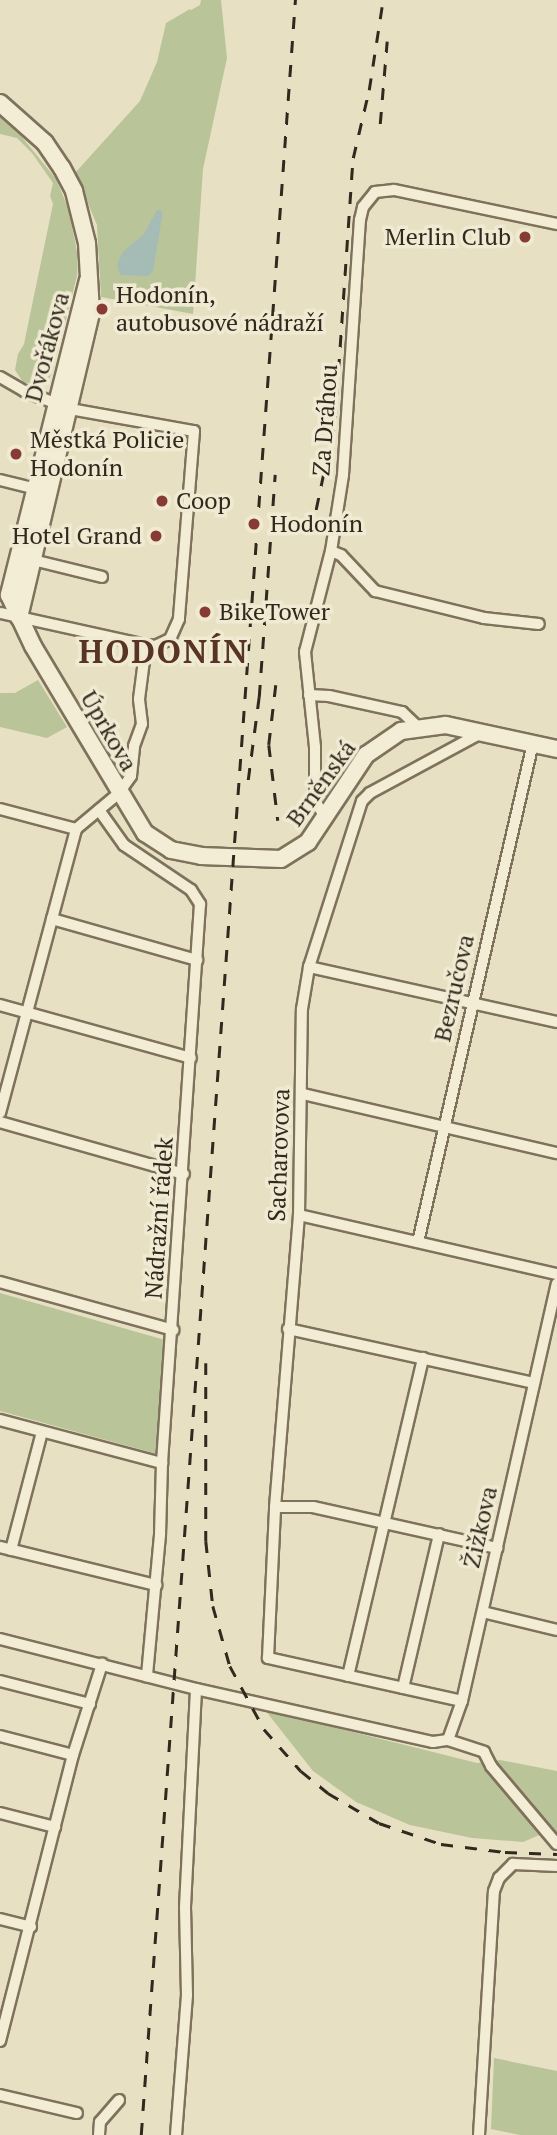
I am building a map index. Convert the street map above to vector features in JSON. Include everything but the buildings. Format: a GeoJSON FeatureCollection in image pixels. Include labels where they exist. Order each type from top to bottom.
{"type":"FeatureCollection","features":[{"type":"Feature","properties":{"kind":"main road","name":"Dvořákova"},"geometry":{"type":"LineString","coordinates":[[0,103],[38,135],[69,181],[84,228],[91,313],[35,489],[9,595],[19,618]]}},
{"type":"Feature","properties":{"kind":"main road","name":"Dvořákova"},"geometry":{"type":"LineString","coordinates":[[19,618],[63,407]]}},
{"type":"Feature","properties":{"kind":"main road","name":"Úprkova"},"geometry":{"type":"LineString","coordinates":[[19,618],[119,793]]}},
{"type":"Feature","properties":{"kind":"main road","name":"Brněnská"},"geometry":{"type":"LineString","coordinates":[[119,793],[140,827],[171,850],[201,856],[281,859],[308,842],[366,755],[389,736],[417,726],[446,725],[557,749]]}},
{"type":"Feature","properties":{"kind":"street","name":"Za Dráhou"},"geometry":{"type":"LineString","coordinates":[[325,817],[315,801],[315,747],[309,695],[307,640],[331,551],[344,475],[360,220],[366,200],[375,192],[394,190],[557,224]]}},
{"type":"Feature","properties":{"kind":"street"},"geometry":{"type":"LineString","coordinates":[[0,377],[63,407],[194,431],[179,619],[170,639],[155,646],[146,645],[0,613]]}},
{"type":"Feature","properties":{"kind":"street"},"geometry":{"type":"LineString","coordinates":[[0,480],[35,489]]}},
{"type":"Feature","properties":{"kind":"street"},"geometry":{"type":"LineString","coordinates":[[331,551],[341,555],[375,591],[484,618],[539,624]]}},
{"type":"Feature","properties":{"kind":"street"},"geometry":{"type":"LineString","coordinates":[[33,560],[102,577]]}},
{"type":"Feature","properties":{"kind":"street"},"geometry":{"type":"LineString","coordinates":[[0,1113],[76,829],[119,793],[131,776],[134,746],[142,724],[139,699],[146,645]]}},
{"type":"Feature","properties":{"kind":"street","name":"Brněnská"},"geometry":{"type":"LineString","coordinates":[[309,695],[329,696],[402,712],[417,726]]}},
{"type":"Feature","properties":{"kind":"street","name":"Sacharovova"},"geometry":{"type":"LineString","coordinates":[[348,1675],[268,1658],[275,1507],[299,1215],[303,1094],[302,1009],[309,967],[362,801],[370,793],[483,732]]}},
{"type":"Feature","properties":{"kind":"street","name":"Bezručova"},"geometry":{"type":"LineString","coordinates":[[418,1242],[533,743]]}},
{"type":"Feature","properties":{"kind":"street"},"geometry":{"type":"LineString","coordinates":[[0,809],[76,829]]}},
{"type":"Feature","properties":{"kind":"street","name":"Nádražní řádek"},"geometry":{"type":"LineString","coordinates":[[99,810],[124,845],[191,890],[199,899],[184,1174],[162,1463],[156,1585],[147,1676]]}},
{"type":"Feature","properties":{"kind":"street"},"geometry":{"type":"LineString","coordinates":[[52,919],[197,960]]}},
{"type":"Feature","properties":{"kind":"street"},"geometry":{"type":"LineString","coordinates":[[309,967],[557,1022]]}},
{"type":"Feature","properties":{"kind":"street"},"geometry":{"type":"LineString","coordinates":[[0,1005],[191,1058]]}},
{"type":"Feature","properties":{"kind":"street"},"geometry":{"type":"LineString","coordinates":[[303,1094],[557,1153]]}},
{"type":"Feature","properties":{"kind":"street"},"geometry":{"type":"LineString","coordinates":[[0,1122],[184,1174]]}},
{"type":"Feature","properties":{"kind":"street"},"geometry":{"type":"LineString","coordinates":[[299,1215],[557,1274]]}},
{"type":"Feature","properties":{"kind":"street"},"geometry":{"type":"LineString","coordinates":[[0,1282],[173,1330]]}},
{"type":"Feature","properties":{"kind":"street","name":"Žižkova"},"geometry":{"type":"LineString","coordinates":[[448,1740],[462,1700],[557,1284]]}},
{"type":"Feature","properties":{"kind":"street"},"geometry":{"type":"LineString","coordinates":[[288,1329],[534,1383]]}},
{"type":"Feature","properties":{"kind":"street"},"geometry":{"type":"LineString","coordinates":[[423,1358],[348,1675],[462,1700]]}},
{"type":"Feature","properties":{"kind":"street"},"geometry":{"type":"LineString","coordinates":[[0,1420],[162,1463]]}},
{"type":"Feature","properties":{"kind":"street"},"geometry":{"type":"LineString","coordinates":[[42,1432],[5,1549],[156,1585]]}},
{"type":"Feature","properties":{"kind":"street"},"geometry":{"type":"LineString","coordinates":[[275,1507],[313,1507],[497,1548]]}},
{"type":"Feature","properties":{"kind":"street"},"geometry":{"type":"LineString","coordinates":[[403,1688],[439,1534]]}},
{"type":"Feature","properties":{"kind":"street"},"geometry":{"type":"LineString","coordinates":[[483,1612],[557,1630]]}},
{"type":"Feature","properties":{"kind":"street"},"geometry":{"type":"LineString","coordinates":[[0,1639],[197,1689],[433,1742],[448,1740],[484,1752],[491,1766],[557,1844]]}},
{"type":"Feature","properties":{"kind":"street"},"geometry":{"type":"LineString","coordinates":[[0,2041],[73,1755],[102,1664]]}},
{"type":"Feature","properties":{"kind":"street"},"geometry":{"type":"LineString","coordinates":[[0,1681],[90,1704]]}},
{"type":"Feature","properties":{"kind":"street"},"geometry":{"type":"LineString","coordinates":[[176,2135],[187,1995],[185,1907],[197,1689]]}},
{"type":"Feature","properties":{"kind":"street"},"geometry":{"type":"LineString","coordinates":[[0,1736],[73,1755]]}},
{"type":"Feature","properties":{"kind":"street"},"geometry":{"type":"LineString","coordinates":[[0,1813],[55,1827]]}},
{"type":"Feature","properties":{"kind":"street"},"geometry":{"type":"LineString","coordinates":[[479,2135],[494,1891],[505,1869],[513,1864],[557,1866]]}},
{"type":"Feature","properties":{"kind":"street"},"geometry":{"type":"LineString","coordinates":[[0,1919],[31,1927]]}},
{"type":"Feature","properties":{"kind":"street"},"geometry":{"type":"LineString","coordinates":[[0,2095],[77,2113]]}},
{"type":"Feature","properties":{"kind":"street"},"geometry":{"type":"LineString","coordinates":[[99,2135],[100,2122],[119,2100]]}},
{"type":"Feature","properties":{"kind":"green space"},"geometry":{"type":"Polygon","coordinates":[[[201,0],[221,0],[227,58],[203,169],[193,314],[101,297],[97,225],[75,173],[140,101],[157,62],[166,23],[200,5],[201,0]]]}},
{"type":"Feature","properties":{"kind":"green space"},"geometry":{"type":"Polygon","coordinates":[[[0,117],[22,137],[56,179],[69,210],[78,257],[77,276],[53,370],[49,379],[39,386],[23,382],[15,370],[18,354],[24,344],[53,204],[50,196],[53,183],[32,153],[17,138],[0,134],[0,117]]]}},
{"type":"Feature","properties":{"kind":"green space"},"geometry":{"type":"Polygon","coordinates":[[[38,680],[67,727],[47,738],[0,727],[0,693],[15,693],[38,680]]]}},
{"type":"Feature","properties":{"kind":"green space"},"geometry":{"type":"Polygon","coordinates":[[[0,1293],[165,1340],[161,1455],[0,1411],[0,1293]]]}},
{"type":"Feature","properties":{"kind":"green space"},"geometry":{"type":"Polygon","coordinates":[[[265,1710],[477,1763],[500,1760],[557,1771],[557,1839],[544,1833],[523,1842],[472,1838],[410,1825],[356,1802],[313,1771],[265,1710]]]}},
{"type":"Feature","properties":{"kind":"green space"},"geometry":{"type":"Polygon","coordinates":[[[494,2058],[557,2071],[557,2135],[520,2135],[491,2129],[494,2058]]]}},
{"type":"Feature","properties":{"kind":"water"},"geometry":{"type":"Polygon","coordinates":[[[157,210],[162,211],[162,217],[153,271],[148,276],[121,275],[117,265],[122,253],[144,234],[157,210]]]}},
{"type":"Feature","properties":{"kind":"railway"},"geometry":{"type":"LineString","coordinates":[[141,2135],[295,0]]}},
{"type":"Feature","properties":{"kind":"railway"},"geometry":{"type":"LineString","coordinates":[[311,533],[335,419],[353,158],[369,90],[383,0]]}},
{"type":"Feature","properties":{"kind":"railway"},"geometry":{"type":"LineString","coordinates":[[380,124],[387,41]]}},
{"type":"Feature","properties":{"kind":"railway"},"geometry":{"type":"LineString","coordinates":[[248,780],[259,697],[275,475]]}},
{"type":"Feature","properties":{"kind":"railway"},"geometry":{"type":"LineString","coordinates":[[276,685],[269,745],[278,820]]}},
{"type":"Feature","properties":{"kind":"railway"},"geometry":{"type":"LineString","coordinates":[[206,1363],[206,1541],[213,1606],[230,1666],[264,1729],[301,1771],[328,1793],[379,1823],[441,1844],[505,1852],[557,1854]]}},
{"type":"Feature","properties":{"kind":"place","name":"Merlin Club"},"geometry":{"type":"Point","coordinates":[525,237]}},
{"type":"Feature","properties":{"kind":"place","name":"Hodonín, autobusové nádraží"},"geometry":{"type":"Point","coordinates":[102,309]}},
{"type":"Feature","properties":{"kind":"place","name":"Městká Policie Hodonín"},"geometry":{"type":"Point","coordinates":[16,454]}},
{"type":"Feature","properties":{"kind":"place","name":"Coop"},"geometry":{"type":"Point","coordinates":[162,501]}},
{"type":"Feature","properties":{"kind":"place","name":"Hodonín"},"geometry":{"type":"Point","coordinates":[254,524]}},
{"type":"Feature","properties":{"kind":"place","name":"Hotel Grand"},"geometry":{"type":"Point","coordinates":[156,536]}},
{"type":"Feature","properties":{"kind":"place","name":"BikeTower"},"geometry":{"type":"Point","coordinates":[205,612]}},
{"type":"Feature","properties":{"kind":"district","name":"HODONÍN"},"geometry":{"type":"Point","coordinates":[164,651]}}]}
